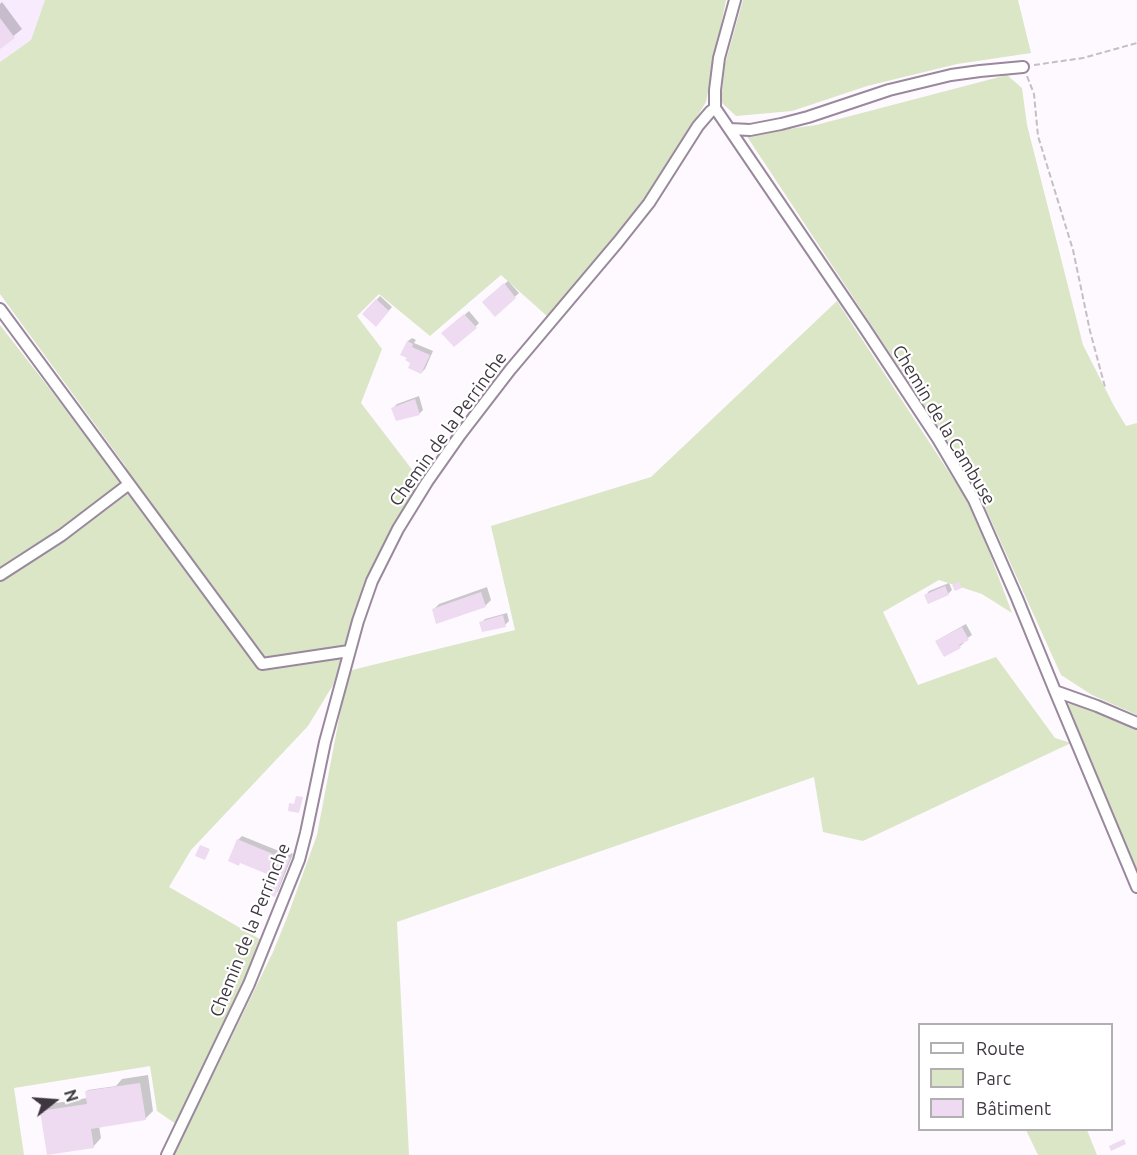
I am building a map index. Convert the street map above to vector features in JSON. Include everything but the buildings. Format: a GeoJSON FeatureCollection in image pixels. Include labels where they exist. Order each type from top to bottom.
{"type":"FeatureCollection","features":[{"type":"Feature","properties":{"kind":"street"},"geometry":{"type":"LineString","coordinates":[[716,108],[715,90],[720,58],[735,0]]}},
{"type":"Feature","properties":{"kind":"street"},"geometry":{"type":"LineString","coordinates":[[730,129],[750,130],[781,124],[889,90],[951,75],[1023,67]]}},
{"type":"Feature","properties":{"kind":"street","name":"Chemin de la Cambuse"},"geometry":{"type":"LineString","coordinates":[[716,108],[938,439],[974,500],[1137,887]]}},
{"type":"Feature","properties":{"kind":"street","name":"Chemin de la Perrinche"},"geometry":{"type":"LineString","coordinates":[[167,1155],[249,984],[299,860],[325,742],[349,651],[372,581],[398,529],[427,482],[510,370],[649,203],[698,126],[716,108]]}},
{"type":"Feature","properties":{"kind":"street"},"geometry":{"type":"LineString","coordinates":[[0,309],[261,664],[349,651]]}},
{"type":"Feature","properties":{"kind":"street"},"geometry":{"type":"LineString","coordinates":[[0,574],[62,535],[129,484]]}},
{"type":"Feature","properties":{"kind":"street"},"geometry":{"type":"LineString","coordinates":[[1055,692],[1137,723]]}},
{"type":"Feature","properties":{"kind":"path"},"geometry":{"type":"LineString","coordinates":[[1105,387],[1090,331],[1073,250],[1038,136],[1034,94],[1023,67],[1083,58],[1137,43]]}},
{"type":"Feature","properties":{"kind":"shaded area"},"geometry":{"type":"Polygon","coordinates":[[[0,0],[45,0],[31,40],[0,62],[0,0]]]}},
{"type":"Feature","properties":{"kind":"green space"},"geometry":{"type":"Polygon","coordinates":[[[45,0],[726,0],[706,102],[652,190],[548,317],[501,275],[430,336],[379,294],[357,316],[382,349],[361,403],[420,480],[370,571],[333,685],[308,726],[191,850],[169,887],[263,941],[176,1124],[157,1111],[150,1066],[14,1088],[24,1155],[0,1155],[0,325],[116,474],[126,467],[0,294],[0,62],[31,40],[45,0]]]}},
{"type":"Feature","properties":{"kind":"green space"},"geometry":{"type":"Polygon","coordinates":[[[743,0],[1018,0],[1031,53],[957,64],[867,86],[792,111],[736,116],[721,102],[725,64],[743,0]]]}},
{"type":"Feature","properties":{"kind":"green space"},"geometry":{"type":"Polygon","coordinates":[[[1007,75],[1022,88],[1027,125],[1083,345],[1126,426],[1137,423],[1137,715],[1092,695],[1061,675],[980,496],[944,435],[746,135],[816,125],[1007,75]]]}},
{"type":"Feature","properties":{"kind":"green space"},"geometry":{"type":"Polygon","coordinates":[[[837,301],[973,509],[1012,613],[982,594],[939,580],[883,612],[918,685],[996,657],[1055,738],[1071,743],[863,841],[823,832],[814,777],[397,922],[409,1155],[174,1155],[273,952],[317,835],[348,671],[515,630],[491,526],[651,477],[837,301]]]}},
{"type":"Feature","properties":{"kind":"green space"},"geometry":{"type":"Polygon","coordinates":[[[1074,702],[1137,729],[1137,871],[1068,704],[1074,702]]]}},
{"type":"Feature","properties":{"kind":"green space"},"geometry":{"type":"Polygon","coordinates":[[[1026,1131],[1087,1131],[1097,1155],[1038,1155],[1026,1131]]]}}]}
